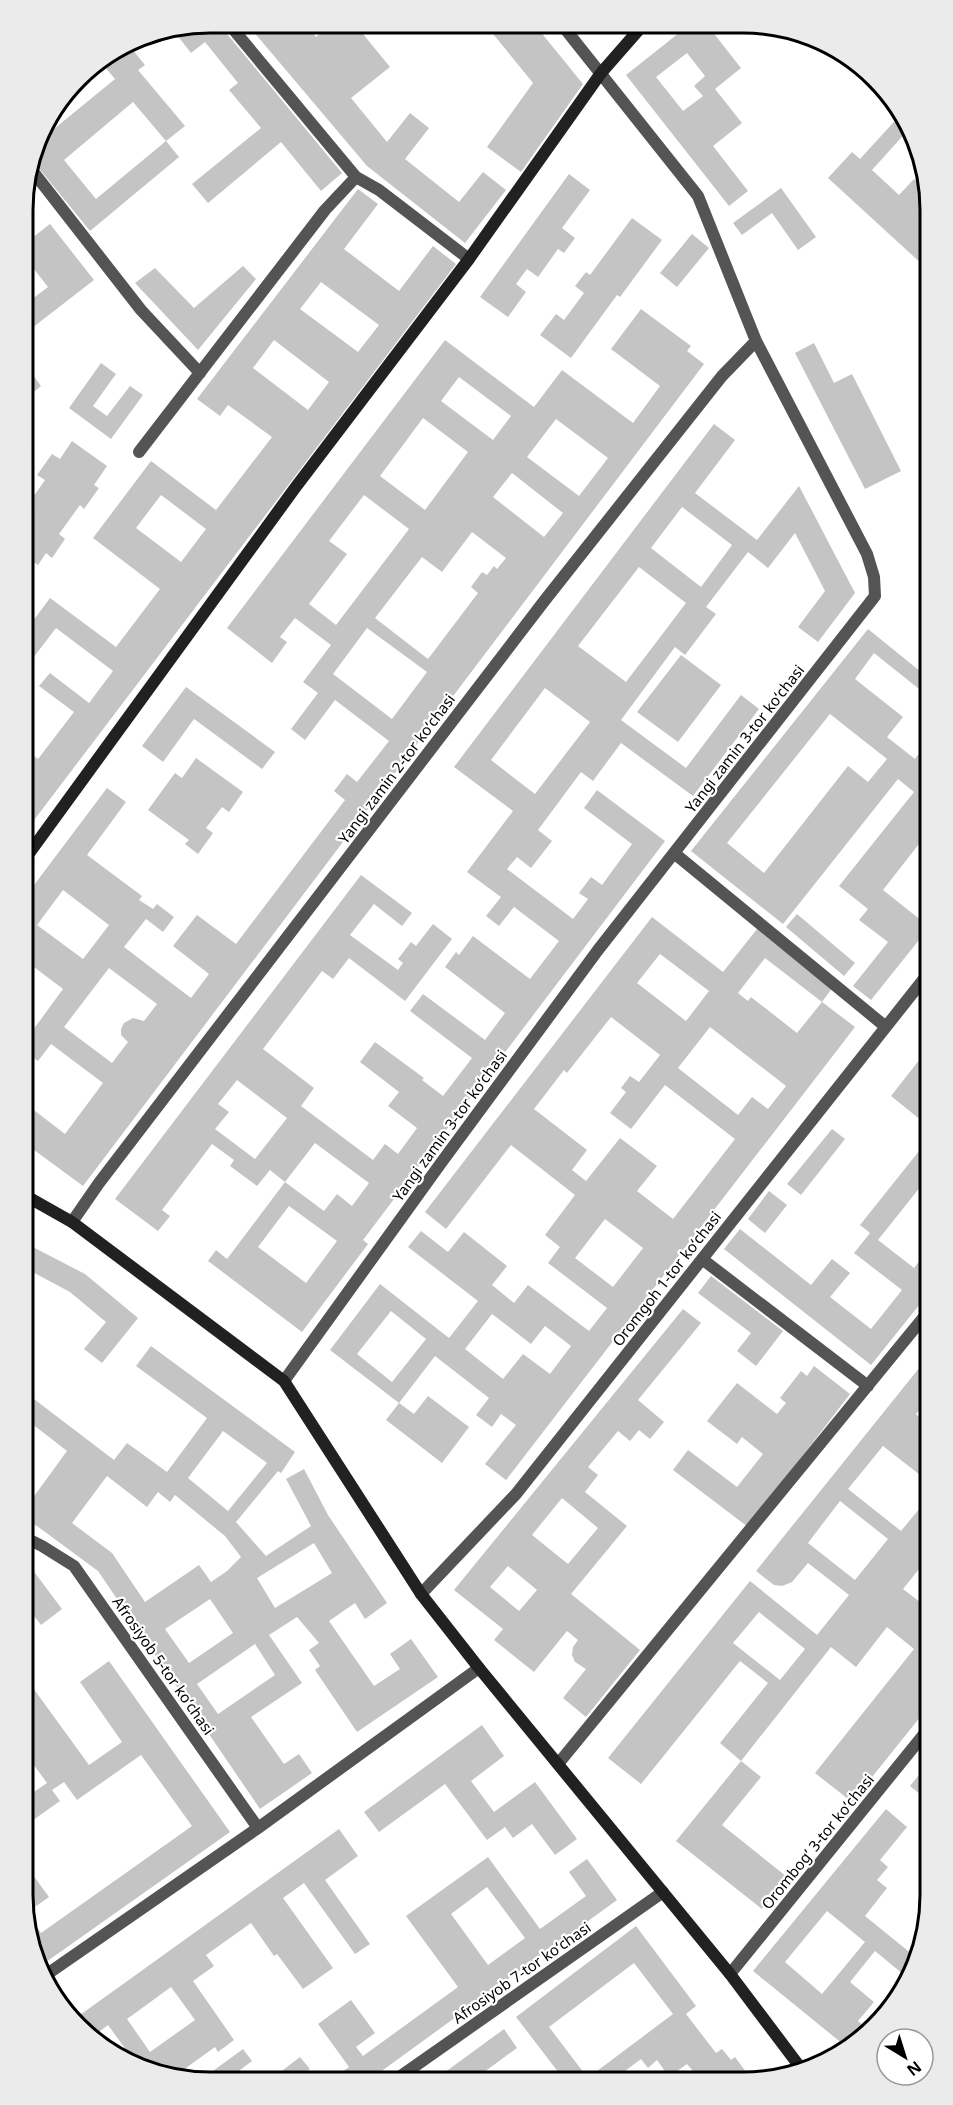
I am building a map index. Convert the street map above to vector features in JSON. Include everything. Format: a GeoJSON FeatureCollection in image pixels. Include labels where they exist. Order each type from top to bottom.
{"type":"FeatureCollection","features":[{"type":"Feature","properties":{"kind":"street"},"geometry":{"type":"LineString","coordinates":[[236,33],[356,177],[379,190],[469,259]]}},
{"type":"Feature","properties":{"kind":"street","name":"Yangi zamin 3-tor koʻchasi"},"geometry":{"type":"LineString","coordinates":[[284,1381],[592,959],[875,596],[874,577],[867,554],[756,341],[698,196],[568,33]]}},
{"type":"Feature","properties":{"kind":"street"},"geometry":{"type":"LineString","coordinates":[[33,848],[295,488],[469,259],[601,73],[636,33]]}},
{"type":"Feature","properties":{"kind":"street"},"geometry":{"type":"LineString","coordinates":[[37,176],[141,310],[200,373]]}},
{"type":"Feature","properties":{"kind":"street"},"geometry":{"type":"LineString","coordinates":[[138,452],[325,210],[356,177]]}},
{"type":"Feature","properties":{"kind":"street","name":"Yangi zamin 2-tor koʻchasi"},"geometry":{"type":"LineString","coordinates":[[72,1222],[99,1183],[545,600],[723,376],[756,341]]}},
{"type":"Feature","properties":{"kind":"street"},"geometry":{"type":"LineString","coordinates":[[674,853],[886,1027]]}},
{"type":"Feature","properties":{"kind":"street","name":"Oromgoh 1-tor koʻchasi"},"geometry":{"type":"LineString","coordinates":[[421,1594],[516,1494],[920,984]]}},
{"type":"Feature","properties":{"kind":"street"},"geometry":{"type":"LineString","coordinates":[[33,1200],[72,1222],[284,1381],[421,1594],[730,1974],[797,2063]]}},
{"type":"Feature","properties":{"kind":"street"},"geometry":{"type":"LineString","coordinates":[[702,1258],[868,1386]]}},
{"type":"Feature","properties":{"kind":"street"},"geometry":{"type":"LineString","coordinates":[[558,1764],[920,1322]]}},
{"type":"Feature","properties":{"kind":"street","name":"Afrosiyob 5-tor koʻchasi"},"geometry":{"type":"LineString","coordinates":[[33,1542],[74,1566],[258,1828]]}},
{"type":"Feature","properties":{"kind":"street"},"geometry":{"type":"LineString","coordinates":[[51,1971],[258,1828],[479,1668]]}},
{"type":"Feature","properties":{"kind":"street","name":"Orombogʻ 3-tor koʻchasi"},"geometry":{"type":"LineString","coordinates":[[730,1974],[920,1739]]}},
{"type":"Feature","properties":{"kind":"street","name":"Afrosiyob 7-tor koʻchasi"},"geometry":{"type":"LineString","coordinates":[[407,2072],[663,1892]]}},
{"type":"Feature","properties":{"kind":"building"},"geometry":{"type":"Polygon","coordinates":[[[226,33],[342,173],[321,191],[281,142],[208,203],[192,184],[261,128],[229,90],[238,83],[205,42],[191,53],[178,37],[226,33]]]}},
{"type":"Feature","properties":{"kind":"building"},"geometry":{"type":"Polygon","coordinates":[[[255,33],[313,33],[316,37],[321,33],[364,33],[390,67],[351,98],[387,142],[410,113],[429,128],[405,159],[459,202],[483,172],[506,190],[465,243],[367,166],[255,33]]]}},
{"type":"Feature","properties":{"kind":"building"},"geometry":{"type":"Polygon","coordinates":[[[492,33],[542,33],[583,84],[521,172],[487,147],[533,83],[492,33]]]}},
{"type":"Feature","properties":{"kind":"building"},"geometry":{"type":"Polygon","coordinates":[[[679,33],[714,33],[741,68],[715,89],[742,123],[713,146],[748,191],[729,206],[626,75],[679,33]],[[687,53],[656,77],[683,111],[703,96],[694,86],[705,76],[687,53]]]}},
{"type":"Feature","properties":{"kind":"building"},"geometry":{"type":"Polygon","coordinates":[[[133,50],[145,65],[138,70],[185,126],[166,141],[179,157],[90,231],[38,168],[52,131],[115,79],[106,68],[133,50]],[[133,102],[64,160],[96,199],[166,141],[133,102]]]}},
{"type":"Feature","properties":{"kind":"building"},"geometry":{"type":"Polygon","coordinates":[[[895,121],[903,135],[872,170],[899,195],[914,179],[917,182],[920,210],[920,262],[828,178],[852,152],[860,159],[895,121]]]}},
{"type":"Feature","properties":{"kind":"building"},"geometry":{"type":"Polygon","coordinates":[[[569,174],[590,190],[562,228],[575,238],[564,253],[558,249],[538,277],[527,269],[516,284],[526,292],[508,317],[480,297],[569,174]]]}},
{"type":"Feature","properties":{"kind":"building"},"geometry":{"type":"Polygon","coordinates":[[[781,188],[816,237],[798,250],[772,213],[742,235],[733,223],[781,188]]]}},
{"type":"Feature","properties":{"kind":"building"},"geometry":{"type":"Polygon","coordinates":[[[358,189],[378,204],[344,249],[399,291],[433,246],[456,264],[33,821],[33,755],[38,759],[74,712],[39,686],[50,673],[89,703],[113,671],[56,628],[33,658],[33,621],[50,598],[116,647],[160,589],[93,538],[151,461],[216,510],[272,437],[228,405],[220,416],[197,399],[358,189]],[[321,282],[300,309],[358,352],[379,325],[321,282]],[[274,340],[253,368],[308,410],[329,382],[274,340]],[[161,495],[136,528],[181,562],[206,529],[161,495]]]}},
{"type":"Feature","properties":{"kind":"building"},"geometry":{"type":"Polygon","coordinates":[[[632,218],[662,240],[620,297],[617,295],[571,358],[540,335],[556,314],[564,320],[584,293],[575,286],[586,272],[590,275],[632,218]]]}},
{"type":"Feature","properties":{"kind":"building"},"geometry":{"type":"Polygon","coordinates":[[[50,224],[94,280],[33,327],[33,298],[48,287],[33,268],[33,237],[50,224]]]}},
{"type":"Feature","properties":{"kind":"building"},"geometry":{"type":"Polygon","coordinates":[[[692,234],[709,248],[677,287],[660,273],[692,234]]]}},
{"type":"Feature","properties":{"kind":"building"},"geometry":{"type":"Polygon","coordinates":[[[243,266],[256,279],[198,350],[135,283],[155,268],[194,308],[243,266]]]}},
{"type":"Feature","properties":{"kind":"building"},"geometry":{"type":"Polygon","coordinates":[[[641,309],[691,346],[687,351],[704,364],[83,1186],[33,1149],[33,1109],[65,1134],[103,1083],[51,1044],[38,1061],[33,1057],[33,1030],[63,989],[33,966],[33,886],[107,788],[126,802],[87,855],[142,896],[139,900],[153,909],[157,904],[174,917],[163,932],[146,919],[124,947],[191,998],[209,974],[173,946],[197,915],[236,944],[345,800],[334,791],[347,774],[357,782],[389,741],[335,700],[305,740],[291,729],[318,693],[303,682],[331,645],[295,618],[280,637],[287,642],[272,663],[227,628],[445,340],[534,407],[562,370],[633,423],[660,386],[611,349],[641,309]],[[459,377],[441,401],[493,440],[511,416],[459,377]],[[423,418],[380,476],[425,510],[468,452],[423,418]],[[556,419],[527,457],[579,496],[608,458],[556,419]],[[512,473],[493,497],[544,537],[563,513],[512,473]],[[364,495],[329,541],[347,554],[309,604],[336,625],[409,529],[364,495]],[[472,532],[442,572],[422,557],[375,618],[428,659],[478,593],[471,587],[482,572],[487,575],[494,566],[497,569],[506,558],[472,532]],[[367,628],[333,674],[392,719],[427,672],[367,628]],[[63,890],[37,925],[83,959],[109,925],[63,890]],[[109,968],[64,1027],[112,1063],[128,1042],[121,1035],[124,1023],[133,1018],[144,1021],[157,1004],[109,968]]]}},
{"type":"Feature","properties":{"kind":"building"},"geometry":{"type":"Polygon","coordinates":[[[814,343],[834,383],[852,374],[901,471],[865,489],[795,353],[814,343]]]}},
{"type":"Feature","properties":{"kind":"building"},"geometry":{"type":"Polygon","coordinates":[[[101,363],[116,374],[93,406],[107,416],[130,386],[143,395],[111,439],[69,408],[101,363]]]}},
{"type":"Feature","properties":{"kind":"building"},"geometry":{"type":"Polygon","coordinates":[[[33,375],[41,386],[33,393],[33,375]]]}},
{"type":"Feature","properties":{"kind":"building"},"geometry":{"type":"Polygon","coordinates":[[[714,424],[735,440],[695,493],[757,540],[799,486],[855,593],[818,642],[798,627],[825,591],[795,533],[768,568],[748,552],[706,607],[716,614],[685,655],[675,647],[621,720],[686,768],[741,695],[759,709],[693,796],[621,743],[593,781],[581,772],[538,830],[552,841],[531,868],[517,857],[507,869],[573,919],[588,899],[579,893],[591,877],[602,885],[632,844],[584,808],[597,790],[665,841],[363,1240],[368,1244],[302,1332],[208,1261],[216,1250],[227,1259],[285,1182],[270,1170],[257,1186],[230,1166],[234,1160],[212,1144],[162,1210],[170,1216],[158,1231],[115,1199],[361,875],[412,913],[402,926],[374,904],[350,935],[398,970],[403,963],[398,959],[411,942],[416,946],[433,924],[452,939],[405,1001],[349,958],[333,979],[322,971],[263,1049],[314,1088],[301,1106],[373,1160],[385,1144],[398,1154],[417,1128],[388,1106],[399,1092],[360,1062],[375,1042],[424,1078],[422,1080],[443,1096],[472,1058],[410,1011],[423,994],[485,1040],[505,1013],[445,967],[456,952],[459,955],[473,936],[530,979],[559,941],[514,907],[499,926],[486,916],[501,897],[467,872],[513,811],[454,767],[714,424]],[[682,507],[651,548],[701,587],[732,545],[682,507]],[[639,567],[578,646],[626,682],[686,603],[639,567]],[[545,688],[491,760],[535,794],[590,722],[545,688]],[[237,1080],[218,1104],[229,1112],[215,1129],[255,1159],[287,1118],[237,1080]],[[315,1143],[285,1182],[324,1211],[337,1194],[352,1206],[369,1183],[315,1143]],[[289,1206],[258,1247],[306,1283],[337,1241],[289,1206]]]}},
{"type":"Feature","properties":{"kind":"building"},"geometry":{"type":"Polygon","coordinates":[[[72,441],[107,466],[94,485],[99,488],[84,509],[80,505],[59,534],[65,539],[52,558],[46,553],[38,565],[33,562],[33,497],[45,480],[37,475],[52,454],[60,459],[72,441]]]}},
{"type":"Feature","properties":{"kind":"building"},"geometry":{"type":"Polygon","coordinates":[[[868,629],[920,671],[920,690],[874,653],[855,679],[903,717],[887,737],[915,759],[920,752],[920,843],[883,890],[920,919],[920,939],[871,1000],[853,986],[888,942],[859,920],[868,909],[839,886],[914,792],[898,779],[783,924],[691,851],[868,629]],[[830,714],[727,843],[764,873],[848,766],[868,782],[887,759],[830,714]]]}},
{"type":"Feature","properties":{"kind":"building"},"geometry":{"type":"Polygon","coordinates":[[[681,655],[721,685],[678,742],[637,712],[681,655]]]}},
{"type":"Feature","properties":{"kind":"building"},"geometry":{"type":"Polygon","coordinates":[[[186,687],[275,752],[262,769],[194,719],[163,762],[142,746],[186,687]]]}},
{"type":"Feature","properties":{"kind":"building"},"geometry":{"type":"Polygon","coordinates":[[[196,758],[243,792],[229,812],[222,807],[206,828],[213,833],[198,854],[185,844],[189,840],[148,810],[175,773],[182,778],[196,758]]]}},
{"type":"Feature","properties":{"kind":"building"},"geometry":{"type":"Polygon","coordinates":[[[797,914],[855,963],[844,976],[786,927],[797,914]]]}},
{"type":"Feature","properties":{"kind":"building"},"geometry":{"type":"Polygon","coordinates":[[[652,917],[723,972],[757,929],[833,987],[822,1002],[855,1027],[506,1480],[485,1464],[516,1425],[501,1414],[492,1427],[476,1415],[489,1398],[435,1356],[399,1403],[330,1350],[380,1284],[449,1338],[478,1301],[408,1247],[421,1231],[448,1252],[464,1232],[507,1266],[492,1285],[514,1303],[528,1285],[589,1331],[607,1308],[548,1263],[560,1247],[545,1235],[575,1195],[511,1145],[446,1229],[425,1212],[652,917]],[[660,954],[637,983],[686,1021],[709,991],[660,954]],[[765,958],[738,993],[748,1001],[751,997],[797,1033],[822,1002],[765,958]],[[611,1017],[567,1073],[564,1070],[534,1109],[587,1150],[572,1170],[586,1181],[620,1138],[657,1166],[637,1191],[673,1219],[735,1139],[665,1085],[631,1129],[610,1113],[626,1092],[621,1088],[630,1076],[639,1082],[660,1055],[611,1017]],[[710,1027],[678,1068],[738,1115],[752,1097],[768,1109],[786,1086],[710,1027]],[[605,1219],[575,1258],[613,1287],[643,1248],[605,1219]],[[391,1311],[357,1354],[392,1382],[426,1339],[391,1311]],[[492,1314],[465,1349],[503,1379],[523,1354],[550,1374],[571,1346],[545,1326],[531,1344],[492,1314]]]}},
{"type":"Feature","properties":{"kind":"building"},"geometry":{"type":"Polygon","coordinates":[[[920,1059],[920,1119],[891,1096],[920,1059]]]}},
{"type":"Feature","properties":{"kind":"building"},"geometry":{"type":"Polygon","coordinates":[[[832,1129],[845,1139],[801,1195],[787,1184],[832,1129]]]}},
{"type":"Feature","properties":{"kind":"building"},"geometry":{"type":"Polygon","coordinates":[[[920,1150],[920,1187],[878,1240],[914,1268],[920,1260],[920,1304],[871,1365],[724,1249],[740,1229],[811,1285],[832,1259],[850,1273],[830,1297],[871,1329],[902,1290],[854,1253],[870,1233],[860,1225],[920,1150]]]}},
{"type":"Feature","properties":{"kind":"building"},"geometry":{"type":"Polygon","coordinates":[[[769,1191],[787,1205],[765,1233],[748,1219],[769,1191]]]}},
{"type":"Feature","properties":{"kind":"building"},"geometry":{"type":"Polygon","coordinates":[[[33,1247],[85,1274],[138,1318],[102,1363],[84,1349],[106,1322],[70,1292],[33,1272],[33,1247]]]}},
{"type":"Feature","properties":{"kind":"building"},"geometry":{"type":"Polygon","coordinates":[[[711,1276],[783,1331],[756,1366],[737,1351],[751,1333],[698,1293],[711,1276]]]}},
{"type":"Feature","properties":{"kind":"building"},"geometry":{"type":"Polygon","coordinates":[[[683,1309],[701,1323],[638,1400],[664,1422],[650,1439],[639,1430],[630,1441],[618,1431],[588,1467],[598,1475],[585,1492],[627,1526],[571,1594],[640,1650],[586,1717],[563,1698],[586,1669],[575,1662],[572,1655],[573,1647],[578,1640],[567,1631],[534,1672],[494,1640],[503,1629],[454,1590],[683,1309]],[[562,1498],[532,1535],[568,1564],[598,1528],[562,1498]],[[508,1566],[490,1587],[519,1611],[537,1590],[508,1566]]]}},
{"type":"Feature","properties":{"kind":"building"},"geometry":{"type":"Polygon","coordinates":[[[151,1346],[295,1452],[281,1473],[278,1471],[236,1522],[266,1556],[311,1526],[286,1479],[304,1469],[328,1515],[387,1603],[365,1619],[355,1603],[329,1621],[374,1686],[400,1669],[390,1654],[411,1639],[438,1677],[357,1732],[315,1670],[320,1666],[309,1650],[319,1643],[297,1617],[269,1635],[302,1683],[251,1717],[284,1764],[299,1754],[312,1773],[260,1809],[98,1571],[33,1525],[33,1498],[67,1451],[33,1425],[33,1398],[114,1460],[127,1443],[167,1472],[207,1418],[136,1366],[151,1346]],[[223,1431],[188,1478],[228,1511],[267,1463],[223,1431]],[[107,1476],[72,1523],[112,1553],[145,1602],[199,1565],[211,1582],[241,1557],[225,1536],[175,1495],[170,1502],[158,1492],[147,1507],[107,1476]],[[314,1543],[257,1578],[275,1608],[332,1573],[314,1543]],[[210,1599],[165,1629],[189,1663],[233,1633],[210,1599]],[[255,1644],[197,1684],[218,1714],[275,1675],[255,1644]]]}},
{"type":"Feature","properties":{"kind":"building"},"geometry":{"type":"Polygon","coordinates":[[[814,1366],[850,1394],[748,1527],[673,1470],[688,1450],[737,1487],[763,1454],[742,1437],[737,1444],[707,1421],[737,1383],[777,1414],[786,1403],[780,1398],[801,1371],[807,1376],[814,1366]]]}},
{"type":"Feature","properties":{"kind":"building"},"geometry":{"type":"Polygon","coordinates":[[[920,1367],[920,1409],[916,1414],[920,1418],[920,1475],[883,1446],[848,1489],[901,1531],[920,1508],[920,1568],[903,1589],[920,1602],[920,1717],[852,1802],[815,1773],[914,1649],[887,1627],[856,1667],[831,1647],[741,1761],[720,1743],[768,1683],[740,1661],[641,1784],[608,1758],[750,1581],[817,1635],[849,1595],[808,1563],[792,1582],[782,1586],[774,1585],[756,1571],[920,1367]],[[840,1501],[808,1543],[855,1580],[888,1539],[840,1501]],[[759,1612],[733,1643],[780,1680],[805,1649],[759,1612]]]}},
{"type":"Feature","properties":{"kind":"building"},"geometry":{"type":"Polygon","coordinates":[[[428,1396],[469,1427],[442,1463],[386,1420],[399,1403],[414,1414],[428,1396]]]}},
{"type":"Feature","properties":{"kind":"building"},"geometry":{"type":"Polygon","coordinates":[[[33,1570],[62,1609],[41,1625],[33,1615],[33,1570]]]}},
{"type":"Feature","properties":{"kind":"building"},"geometry":{"type":"Polygon","coordinates":[[[109,1661],[230,1832],[47,1961],[36,1926],[41,1933],[192,1826],[141,1755],[77,1800],[64,1782],[52,1790],[60,1801],[33,1820],[33,1793],[47,1783],[33,1764],[33,1688],[89,1765],[122,1742],[80,1682],[109,1661]]]}},
{"type":"Feature","properties":{"kind":"building"},"geometry":{"type":"Polygon","coordinates":[[[482,1725],[504,1756],[471,1781],[494,1812],[535,1782],[577,1839],[555,1855],[532,1824],[513,1838],[505,1827],[487,1840],[445,1784],[379,1832],[364,1812],[482,1725]]]}},
{"type":"Feature","properties":{"kind":"building"},"geometry":{"type":"Polygon","coordinates":[[[741,1761],[761,1777],[722,1825],[787,1877],[762,1909],[676,1841],[741,1761]]]}},
{"type":"Feature","properties":{"kind":"building"},"geometry":{"type":"Polygon","coordinates":[[[920,1774],[920,1794],[910,1786],[920,1774]]]}},
{"type":"Feature","properties":{"kind":"building"},"geometry":{"type":"Polygon","coordinates":[[[886,1809],[907,1827],[880,1860],[888,1867],[877,1880],[887,1888],[865,1916],[910,1952],[901,1972],[875,1951],[850,1982],[874,2002],[858,2021],[863,2025],[841,2042],[753,1971],[886,1809]],[[827,1911],[785,1962],[822,1994],[865,1942],[827,1911]]]}},
{"type":"Feature","properties":{"kind":"building"},"geometry":{"type":"Polygon","coordinates":[[[339,1829],[358,1856],[325,1880],[370,1944],[355,1954],[304,1883],[283,1898],[333,1968],[303,1989],[277,1954],[274,1956],[251,1923],[206,1955],[214,1966],[193,1981],[234,2040],[218,2052],[215,2047],[183,2070],[176,2069],[126,2050],[108,2025],[99,2032],[80,2015],[339,1829]],[[171,1987],[127,2019],[150,2052],[195,2020],[171,1987]]]}},
{"type":"Feature","properties":{"kind":"building"},"geometry":{"type":"Polygon","coordinates":[[[488,1857],[540,1929],[586,1896],[569,1872],[587,1859],[617,1900],[380,2072],[342,2072],[349,2067],[318,2024],[351,2000],[375,2033],[356,2047],[363,2056],[458,1987],[406,1916],[488,1857]],[[487,1887],[451,1914],[488,1965],[525,1938],[487,1887]]]}},
{"type":"Feature","properties":{"kind":"building"},"geometry":{"type":"Polygon","coordinates":[[[33,1875],[49,1897],[34,1907],[33,1875]]]}},
{"type":"Feature","properties":{"kind":"building"},"geometry":{"type":"Polygon","coordinates":[[[636,1926],[696,2006],[686,2014],[716,2053],[722,2049],[731,2060],[735,2057],[746,2072],[694,2072],[687,2064],[676,2072],[665,2072],[657,2060],[648,2068],[641,2059],[624,2072],[596,2072],[673,2014],[634,1963],[549,2027],[583,2072],[558,2072],[516,2017],[636,1926]]]}},
{"type":"Feature","properties":{"kind":"building"},"geometry":{"type":"Polygon","coordinates":[[[504,2029],[517,2048],[484,2072],[445,2072],[504,2029]]]}},
{"type":"Feature","properties":{"kind":"building"},"geometry":{"type":"Polygon","coordinates":[[[243,2049],[252,2061],[237,2072],[212,2072],[243,2049]]]}},
{"type":"Feature","properties":{"kind":"building"},"geometry":{"type":"Polygon","coordinates":[[[300,2057],[310,2069],[306,2072],[284,2072],[283,2070],[300,2057]]]}}]}
